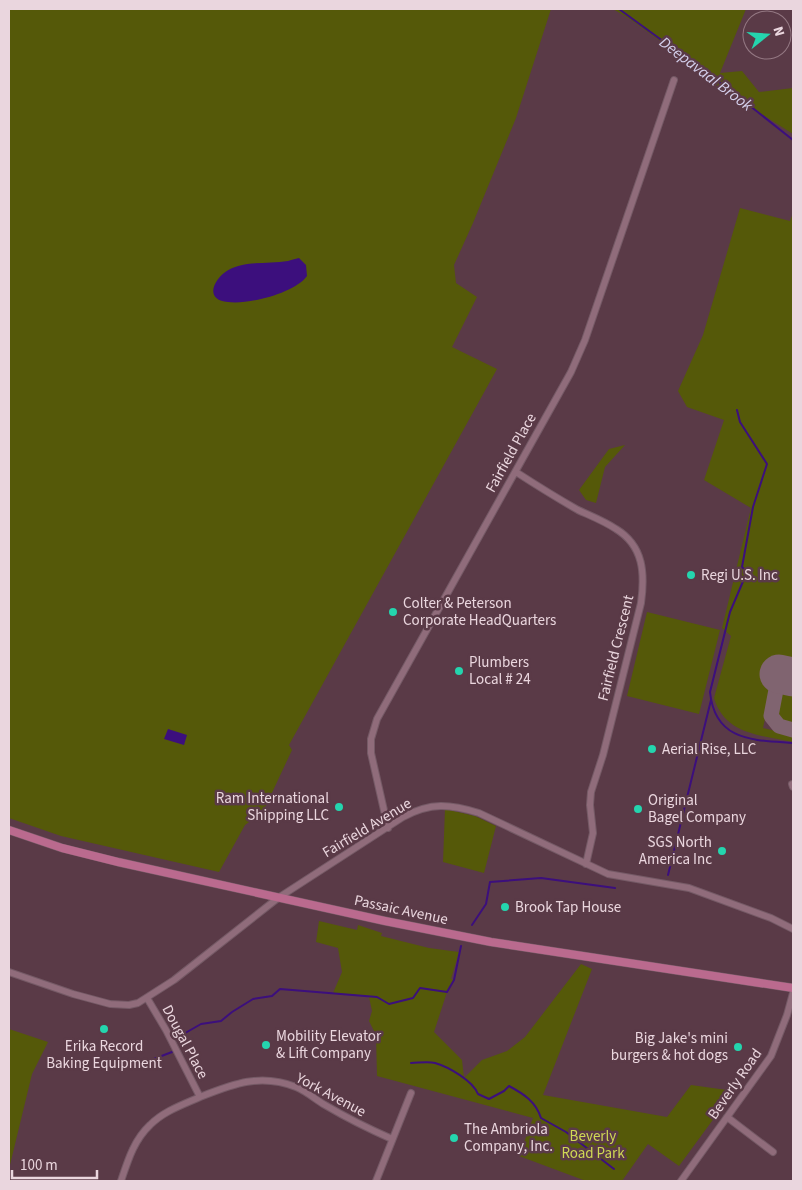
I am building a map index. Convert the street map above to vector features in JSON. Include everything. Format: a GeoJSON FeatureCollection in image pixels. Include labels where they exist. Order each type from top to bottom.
{"type":"FeatureCollection","features":[{"type":"Feature","properties":{"kind":"main road","name":"Passaic Avenue"},"geometry":{"type":"LineString","coordinates":[[9,830],[62,848],[118,862],[278,898],[491,942],[793,988]]}},
{"type":"Feature","properties":{"kind":"street","name":"Fairfield Place"},"geometry":{"type":"LineString","coordinates":[[388,828],[371,753],[372,739],[377,720],[571,372],[585,340],[674,80]]}},
{"type":"Feature","properties":{"kind":"street","name":"Fairfield Crescent"},"geometry":{"type":"LineString","coordinates":[[516,472],[578,509],[616,528],[639,553],[642,565],[644,580],[641,604],[592,792],[590,805],[593,833],[586,864]]}},
{"type":"Feature","properties":{"kind":"street","name":"Fairfield Avenue"},"geometry":{"type":"LineString","coordinates":[[9,972],[73,994],[110,1004],[129,1005],[138,1002],[174,980],[278,898],[403,817],[418,810],[449,805],[479,813],[608,874],[689,888],[771,918],[793,929]]}},
{"type":"Feature","properties":{"kind":"street","name":"Beverly Road"},"geometry":{"type":"LineString","coordinates":[[681,1181],[771,1056],[787,1015],[793,993]]}},
{"type":"Feature","properties":{"kind":"street","name":"Dougal Place"},"geometry":{"type":"LineString","coordinates":[[147,998],[166,1030],[200,1097]]}},
{"type":"Feature","properties":{"kind":"street","name":"York Avenue"},"geometry":{"type":"LineString","coordinates":[[121,1181],[132,1148],[150,1125],[163,1114],[178,1106],[234,1083],[262,1080],[296,1087],[362,1126],[392,1139]]}},
{"type":"Feature","properties":{"kind":"street"},"geometry":{"type":"LineString","coordinates":[[376,1181],[411,1093]]}},
{"type":"Feature","properties":{"kind":"street"},"geometry":{"type":"LineString","coordinates":[[727,1117],[773,1152]]}},
{"type":"Feature","properties":{"kind":"green space"},"geometry":{"type":"Polygon","coordinates":[[[9,9],[551,9],[516,118],[454,265],[456,283],[477,297],[452,347],[497,369],[289,745],[292,750],[263,812],[245,825],[219,872],[61,836],[9,818],[9,9]]]}},
{"type":"Feature","properties":{"kind":"green space"},"geometry":{"type":"Polygon","coordinates":[[[613,9],[746,9],[742,10],[742,19],[720,73],[742,71],[759,92],[793,88],[793,134],[706,79],[707,75],[630,19],[613,9]]]}},
{"type":"Feature","properties":{"kind":"green space"},"geometry":{"type":"Polygon","coordinates":[[[740,208],[790,221],[793,213],[793,666],[777,662],[763,728],[793,735],[793,742],[757,735],[735,726],[719,710],[714,698],[731,636],[722,628],[751,508],[704,480],[724,420],[687,407],[678,391],[703,335],[740,208]]]}},
{"type":"Feature","properties":{"kind":"green space"},"geometry":{"type":"Polygon","coordinates":[[[625,445],[605,467],[596,503],[586,500],[579,490],[609,449],[625,445]]]}},
{"type":"Feature","properties":{"kind":"green space"},"geometry":{"type":"Polygon","coordinates":[[[647,612],[720,630],[699,714],[627,696],[647,612]]]}},
{"type":"Feature","properties":{"kind":"green space"},"geometry":{"type":"Polygon","coordinates":[[[793,688],[793,725],[779,717],[777,709],[781,693],[793,688]]]}},
{"type":"Feature","properties":{"kind":"green space"},"geometry":{"type":"Polygon","coordinates":[[[445,809],[475,816],[496,826],[484,873],[443,862],[445,809]]]}},
{"type":"Feature","properties":{"kind":"green space","name":"Beverly Road Park"},"geometry":{"type":"Polygon","coordinates":[[[319,921],[357,930],[358,925],[382,933],[381,936],[429,948],[459,952],[451,979],[454,980],[447,992],[434,1032],[462,1060],[464,1078],[482,1060],[507,1051],[525,1037],[581,964],[592,969],[543,1095],[667,1117],[691,1085],[734,1091],[679,1166],[648,1144],[622,1181],[586,1181],[519,1156],[533,1118],[377,1076],[376,1035],[369,1021],[372,1011],[369,997],[333,993],[342,972],[338,948],[316,942],[319,921]]]}},
{"type":"Feature","properties":{"kind":"green space"},"geometry":{"type":"Polygon","coordinates":[[[9,1029],[48,1042],[32,1074],[9,1169],[9,1029]]]}},
{"type":"Feature","properties":{"kind":"shaded area"},"geometry":{"type":"Polygon","coordinates":[[[299,258],[306,265],[307,276],[292,288],[259,300],[247,302],[221,301],[214,295],[213,291],[216,282],[224,273],[231,269],[247,264],[280,262],[299,258]]]}},
{"type":"Feature","properties":{"kind":"shaded area"},"geometry":{"type":"Polygon","coordinates":[[[168,729],[187,735],[184,745],[164,739],[168,729]]]}},
{"type":"Feature","properties":{"kind":"waterway"},"geometry":{"type":"LineString","coordinates":[[146,9],[154,9]]}},
{"type":"Feature","properties":{"kind":"waterway","name":"Deepavaal Brook"},"geometry":{"type":"LineString","coordinates":[[619,9],[730,90],[793,140]]}},
{"type":"Feature","properties":{"kind":"waterway"},"geometry":{"type":"LineString","coordinates":[[737,410],[740,422],[767,464],[753,507],[742,567],[747,572],[730,612],[710,692],[713,708],[720,721],[728,729],[751,739],[793,743]]}},
{"type":"Feature","properties":{"kind":"waterway"},"geometry":{"type":"LineString","coordinates":[[668,875],[711,700]]}},
{"type":"Feature","properties":{"kind":"waterway"},"geometry":{"type":"LineString","coordinates":[[472,925],[486,904],[490,882],[541,878],[615,888]]}},
{"type":"Feature","properties":{"kind":"waterway"},"geometry":{"type":"LineString","coordinates":[[180,1036],[201,1024],[221,1021],[253,999],[272,996],[280,989],[377,997],[389,1004],[413,998],[420,988],[447,992],[454,980],[461,946]]}},
{"type":"Feature","properties":{"kind":"waterway"},"geometry":{"type":"LineString","coordinates":[[130,1068],[172,1052]]}},
{"type":"Feature","properties":{"kind":"waterway"},"geometry":{"type":"LineString","coordinates":[[411,1063],[432,1062],[441,1065],[460,1075],[471,1084],[478,1094],[489,1099],[509,1086],[529,1099],[536,1107],[541,1118],[566,1132],[614,1169]]}},
{"type":"Feature","properties":{"kind":"taxiway"},"geometry":{"type":"LineString","coordinates":[[779,674],[771,716],[779,726],[793,730]]}},
{"type":"Feature","properties":{"kind":"runway"},"geometry":{"type":"LineString","coordinates":[[779,674],[793,677]]}},
{"type":"Feature","properties":{"kind":"place","name":"Regi U.S. Inc"},"geometry":{"type":"Point","coordinates":[691,575]}},
{"type":"Feature","properties":{"kind":"place","name":"Colter & Peterson Corporate HeadQuarters"},"geometry":{"type":"Point","coordinates":[393,612]}},
{"type":"Feature","properties":{"kind":"place","name":"Plumbers Local # 24"},"geometry":{"type":"Point","coordinates":[459,671]}},
{"type":"Feature","properties":{"kind":"place","name":"Aerial Rise, LLC"},"geometry":{"type":"Point","coordinates":[652,749]}},
{"type":"Feature","properties":{"kind":"place","name":"Ram International Shipping LLC"},"geometry":{"type":"Point","coordinates":[339,807]}},
{"type":"Feature","properties":{"kind":"place","name":"Original Bagel Company"},"geometry":{"type":"Point","coordinates":[638,809]}},
{"type":"Feature","properties":{"kind":"place","name":"SGS North America Inc"},"geometry":{"type":"Point","coordinates":[722,851]}},
{"type":"Feature","properties":{"kind":"place","name":"Brook Tap House"},"geometry":{"type":"Point","coordinates":[505,907]}},
{"type":"Feature","properties":{"kind":"place","name":"Erika Record Baking Equipment"},"geometry":{"type":"Point","coordinates":[104,1029]}},
{"type":"Feature","properties":{"kind":"place","name":"Mobility Elevator & Lift Company"},"geometry":{"type":"Point","coordinates":[266,1045]}},
{"type":"Feature","properties":{"kind":"place","name":"Big Jake's mini burgers & hot dogs"},"geometry":{"type":"Point","coordinates":[738,1047]}},
{"type":"Feature","properties":{"kind":"place","name":"The Ambriola Company, Inc."},"geometry":{"type":"Point","coordinates":[454,1138]}}]}
